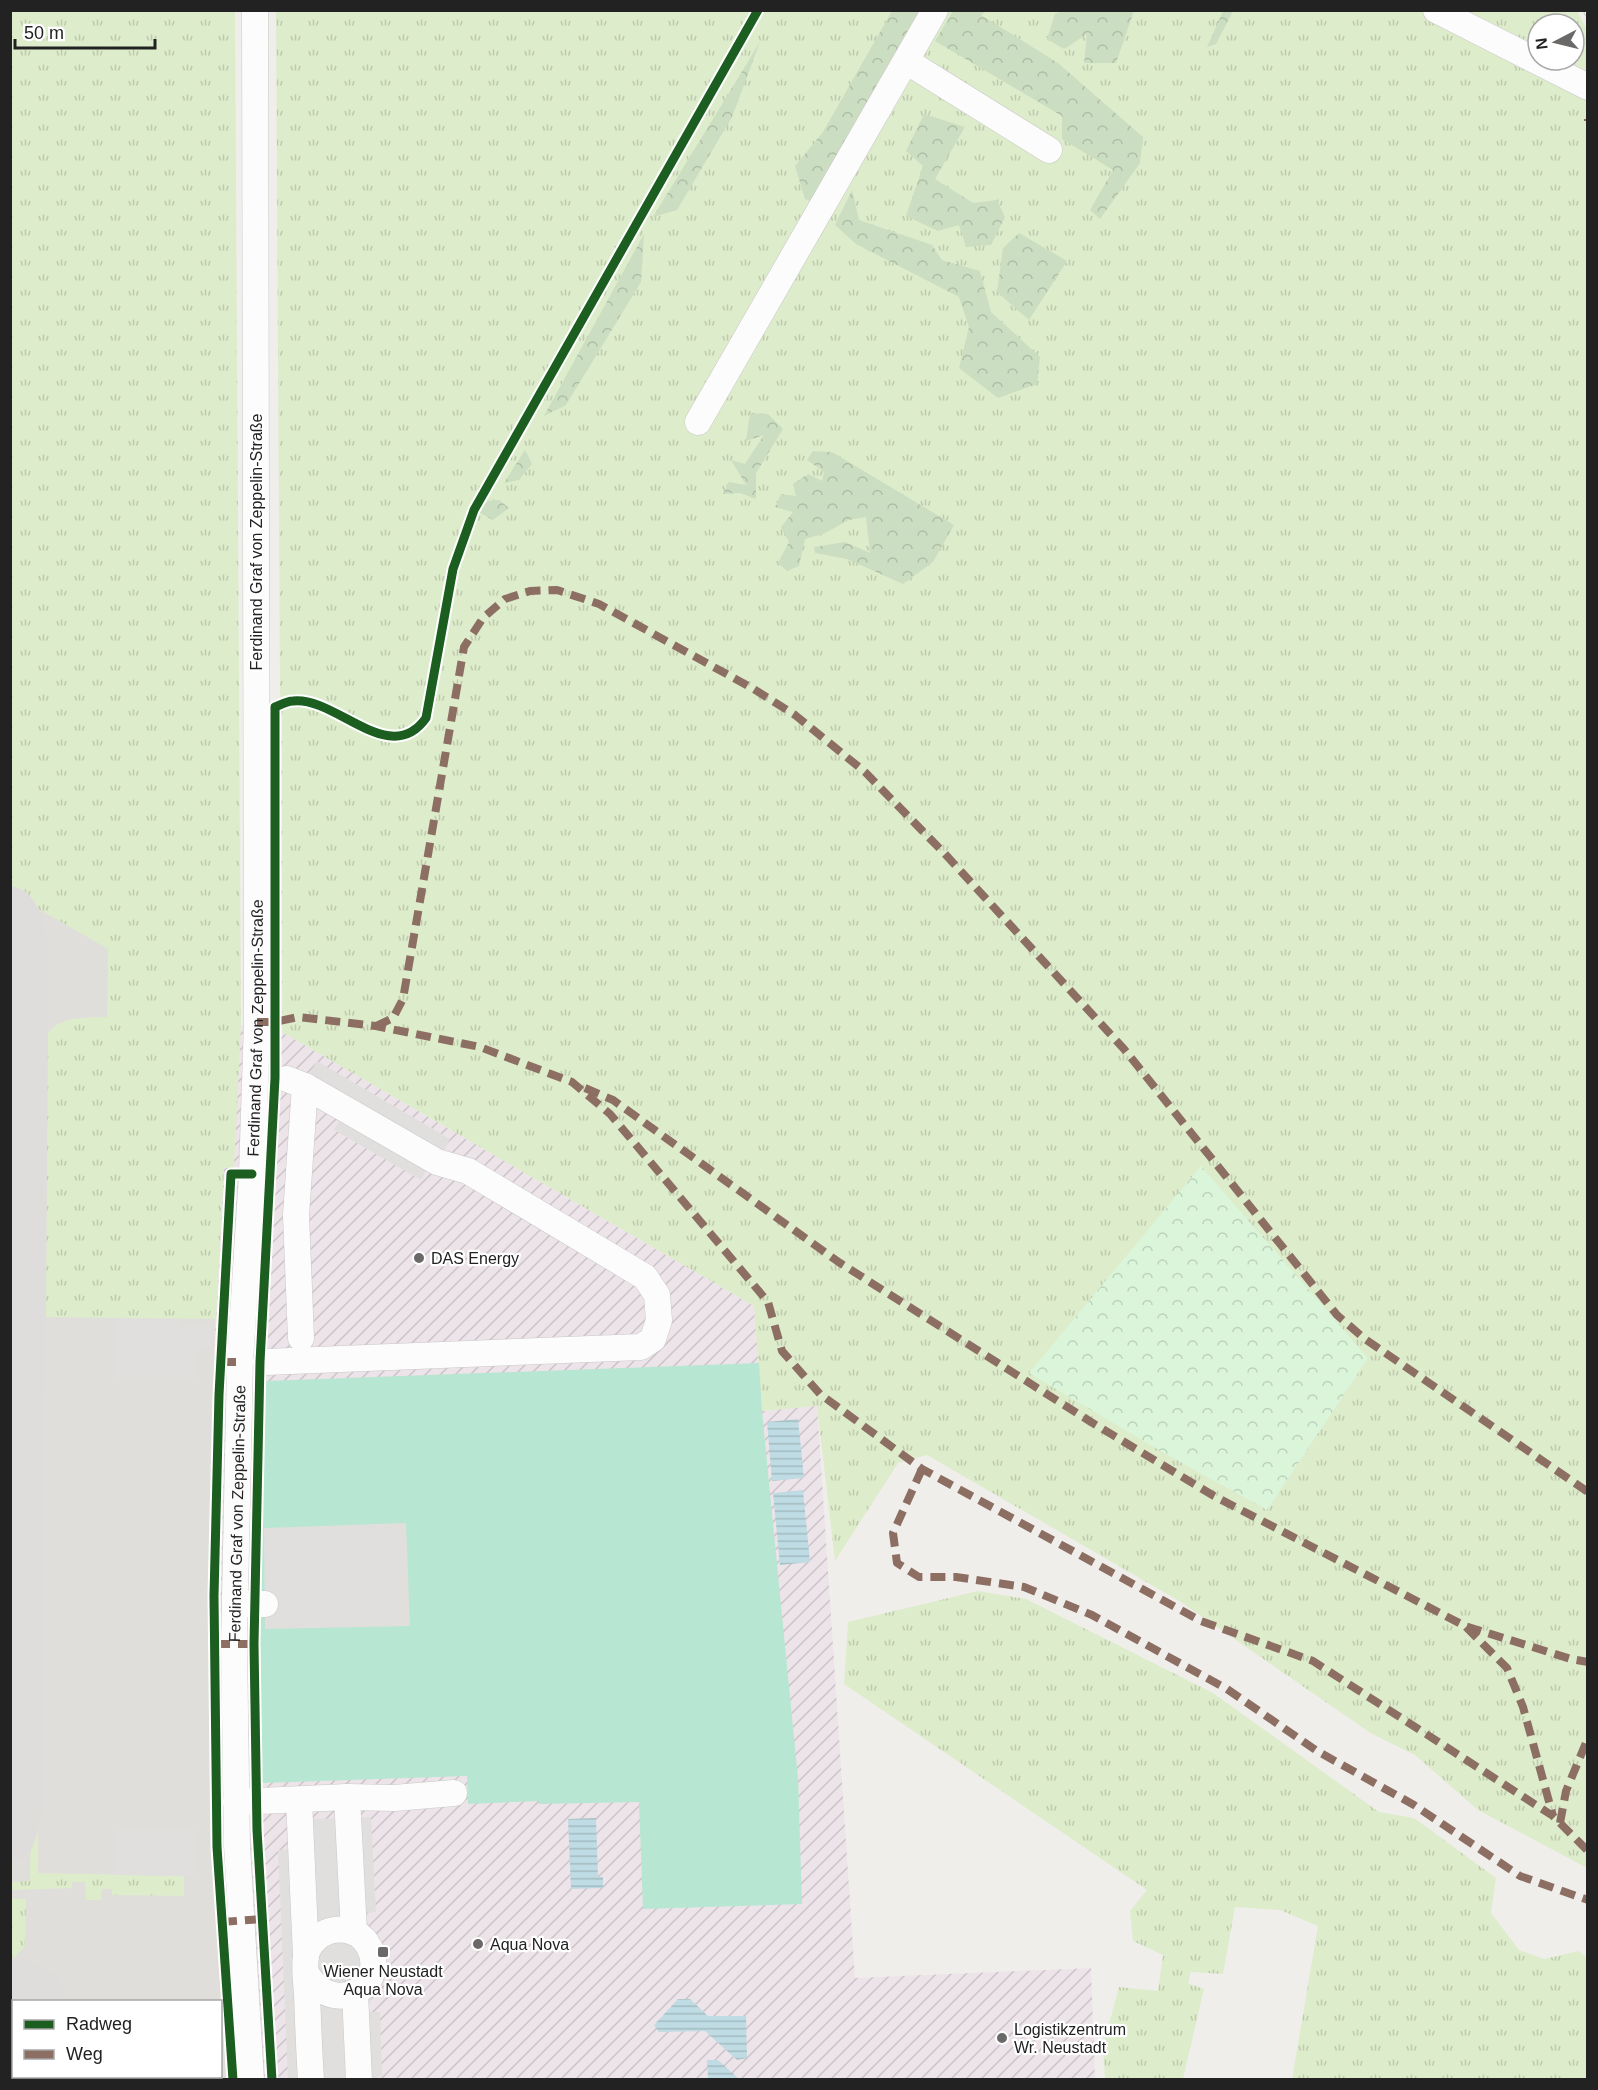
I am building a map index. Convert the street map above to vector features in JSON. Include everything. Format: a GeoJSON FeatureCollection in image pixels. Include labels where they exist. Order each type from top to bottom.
{"type":"FeatureCollection","features":[{"type":"Feature","properties":{"kind":"street","name":"Ferdinand Graf von Zeppelin-Straße"},"geometry":{"type":"LineString","coordinates":[[251,2079],[238,1878],[235,1604],[240,1362],[252,1174],[257,1023],[255,10]]}},
{"type":"Feature","properties":{"kind":"street"},"geometry":{"type":"LineString","coordinates":[[698,422],[935,10]]}},
{"type":"Feature","properties":{"kind":"street"},"geometry":{"type":"LineString","coordinates":[[1436,10],[1587,87]]}},
{"type":"Feature","properties":{"kind":"street"},"geometry":{"type":"LineString","coordinates":[[906,61],[1049,150]]}},
{"type":"Feature","properties":{"kind":"street"},"geometry":{"type":"LineString","coordinates":[[266,1362],[641,1347],[653,1338],[659,1320],[657,1295],[645,1277],[468,1171],[437,1162],[296,1082],[296,1215],[301,1338]]}},
{"type":"Feature","properties":{"kind":"street"},"geometry":{"type":"LineString","coordinates":[[235,1604],[265,1604]]}},
{"type":"Feature","properties":{"kind":"street"},"geometry":{"type":"LineString","coordinates":[[236,1802],[347,1797],[394,1798],[454,1793]]}},
{"type":"Feature","properties":{"kind":"street"},"geometry":{"type":"LineString","coordinates":[[347,1797],[354,1932]]}},
{"type":"Feature","properties":{"kind":"street"},"geometry":{"type":"LineString","coordinates":[[299,1800],[311,2079]]}},
{"type":"Feature","properties":{"kind":"street"},"geometry":{"type":"LineString","coordinates":[[341,1929],[354,1932],[364,1939],[372,1952],[373,1973],[366,1984],[355,1993],[338,1997],[324,1993],[312,1983],[306,1965],[316,1937],[327,1931],[341,1929]]}},
{"type":"Feature","properties":{"kind":"street"},"geometry":{"type":"LineString","coordinates":[[355,1993],[358,2079]]}},
{"type":"Feature","properties":{"kind":"shaded area"},"geometry":{"type":"Polygon","coordinates":[[[11,11],[232,1023],[215,1332],[209,1596],[213,1837],[222,2000],[12,2000],[12,2078],[222,2078],[222,2005],[226,2079],[11,2080],[11,11]]]}},
{"type":"Feature","properties":{"kind":"shaded area"},"geometry":{"type":"Polygon","coordinates":[[[232,1023],[282,1032],[754,1306],[762,1411],[817,1405],[855,1978],[1091,1968],[1095,2079],[226,2080],[213,1837],[209,1596],[215,1332],[232,1023]]]}},
{"type":"Feature","properties":{"kind":"shaded area"},"geometry":{"type":"Polygon","coordinates":[[[317,1061],[450,1139],[444,1151],[427,1169],[421,1180],[334,1130],[352,1098],[310,1073],[317,1061]]]}},
{"type":"Feature","properties":{"kind":"shaded area"},"geometry":{"type":"Polygon","coordinates":[[[115,1318],[181,1319],[181,1326],[211,1326],[211,1348],[199,1348],[195,1378],[115,1378],[115,1318]]]}},
{"type":"Feature","properties":{"kind":"shaded area"},"geometry":{"type":"Polygon","coordinates":[[[406,1523],[410,1626],[265,1629],[264,1528],[406,1523]]]}},
{"type":"Feature","properties":{"kind":"shaded area"},"geometry":{"type":"Polygon","coordinates":[[[371,1817],[376,1912],[362,1913],[378,1942],[380,1979],[366,2012],[380,2012],[382,2076],[377,2079],[288,2079],[278,1850],[292,1849],[291,1820],[371,1817]]]}},
{"type":"Feature","properties":{"kind":"shaded area"},"geometry":{"type":"Polygon","coordinates":[[[114,1830],[195,1830],[197,1876],[114,1875],[114,1830]]]}},
{"type":"Feature","properties":{"kind":"green space"},"geometry":{"type":"Polygon","coordinates":[[[11,10],[235,11],[241,1024],[234,1168],[224,1168],[216,1319],[41,1317],[40,1588],[36,1590],[33,1588],[36,1058],[47,1034],[62,1022],[71,1019],[107,1017],[108,949],[11,893],[11,10]]]}},
{"type":"Feature","properties":{"kind":"green space"},"geometry":{"type":"Polygon","coordinates":[[[276,11],[1577,11],[1526,12],[1526,72],[1586,72],[1586,27],[1588,31],[1587,1868],[1478,1810],[1415,1755],[1372,1734],[1181,1602],[927,1455],[898,1463],[835,1561],[817,1406],[762,1411],[754,1306],[282,1032],[276,11]]]}},
{"type":"Feature","properties":{"kind":"green space"},"geometry":{"type":"Polygon","coordinates":[[[892,11],[924,11],[817,204],[805,199],[795,166],[823,132],[892,11]]]}},
{"type":"Feature","properties":{"kind":"green space"},"geometry":{"type":"Polygon","coordinates":[[[953,11],[986,11],[981,15],[1058,63],[1143,137],[1140,163],[1100,219],[1090,210],[1113,170],[1062,139],[1062,116],[935,41],[953,11]]]}},
{"type":"Feature","properties":{"kind":"green space"},"geometry":{"type":"Polygon","coordinates":[[[1062,11],[1134,11],[1116,63],[1084,63],[1087,34],[1064,49],[1047,39],[1055,14],[1062,11]]]}},
{"type":"Feature","properties":{"kind":"green space"},"geometry":{"type":"Polygon","coordinates":[[[1223,11],[1233,11],[1216,44],[1207,47],[1223,11]]]}},
{"type":"Feature","properties":{"kind":"green space"},"geometry":{"type":"Polygon","coordinates":[[[760,42],[732,117],[677,210],[653,217],[760,42]]]}},
{"type":"Feature","properties":{"kind":"green space"},"geometry":{"type":"Polygon","coordinates":[[[924,114],[965,127],[935,179],[973,203],[997,200],[1005,217],[991,245],[966,247],[959,225],[938,231],[906,216],[923,166],[906,151],[924,114]]]}},
{"type":"Feature","properties":{"kind":"green space"},"geometry":{"type":"Polygon","coordinates":[[[852,190],[859,220],[932,245],[942,260],[980,271],[991,312],[1040,357],[1037,384],[998,398],[959,368],[969,327],[959,297],[856,244],[835,225],[852,190]]]}},
{"type":"Feature","properties":{"kind":"green space"},"geometry":{"type":"Polygon","coordinates":[[[1019,233],[1067,261],[1029,320],[997,292],[1003,248],[1019,233]]]}},
{"type":"Feature","properties":{"kind":"green space"},"geometry":{"type":"Polygon","coordinates":[[[644,234],[641,282],[566,405],[544,416],[644,234]]]}},
{"type":"Feature","properties":{"kind":"green space"},"geometry":{"type":"Polygon","coordinates":[[[750,413],[768,414],[783,429],[756,473],[756,499],[740,493],[723,494],[729,482],[746,485],[731,460],[745,464],[764,435],[746,441],[750,413]]]}},
{"type":"Feature","properties":{"kind":"green space"},"geometry":{"type":"Polygon","coordinates":[[[525,450],[532,464],[519,480],[504,483],[525,450]]]}},
{"type":"Feature","properties":{"kind":"green space"},"geometry":{"type":"Polygon","coordinates":[[[813,451],[832,452],[954,525],[933,562],[903,584],[847,559],[815,553],[814,547],[845,542],[870,553],[866,517],[849,520],[825,533],[805,539],[799,566],[787,571],[778,563],[789,542],[781,527],[793,512],[775,507],[781,494],[796,496],[793,484],[808,474],[822,481],[824,472],[807,460],[813,451]]]}},
{"type":"Feature","properties":{"kind":"green space"},"geometry":{"type":"Polygon","coordinates":[[[499,500],[509,508],[493,520],[480,513],[487,501],[499,500]]]}},
{"type":"Feature","properties":{"kind":"green space"},"geometry":{"type":"Polygon","coordinates":[[[1201,1166],[1368,1358],[1267,1510],[1157,1449],[1029,1373],[1201,1166]]]}},
{"type":"Feature","properties":{"kind":"green space"},"geometry":{"type":"Polygon","coordinates":[[[759,1363],[798,1778],[802,1904],[643,1909],[639,1802],[539,1804],[539,1801],[468,1804],[467,1776],[262,1783],[260,1636],[265,1381],[759,1363]]]}},
{"type":"Feature","properties":{"kind":"green space"},"geometry":{"type":"Polygon","coordinates":[[[978,1591],[1026,1599],[1213,1693],[1379,1812],[1414,1818],[1496,1878],[1491,1913],[1519,1950],[1544,1959],[1579,1951],[1587,1958],[1587,2079],[1292,2079],[1318,1926],[1280,1910],[1235,1907],[1223,1974],[1191,1972],[1188,1983],[1204,1989],[1183,2079],[1105,2079],[1103,2047],[1119,1987],[1158,1991],[1163,1955],[1133,1941],[1130,1911],[1147,1890],[844,1684],[848,1622],[978,1591]]]}},
{"type":"Feature","properties":{"kind":"green space"},"geometry":{"type":"Polygon","coordinates":[[[36,1675],[39,1678],[38,1873],[184,1876],[184,1896],[112,1895],[112,1889],[102,1889],[101,1900],[86,1900],[85,1882],[72,1882],[72,1888],[11,1890],[10,1882],[30,1879],[33,1677],[36,1675]]]}},
{"type":"Feature","properties":{"kind":"green space"},"geometry":{"type":"Polygon","coordinates":[[[11,1899],[26,1899],[25,1946],[14,1958],[11,1958],[11,1899]]]}},
{"type":"Feature","properties":{"kind":"green space"},"geometry":{"type":"Polygon","coordinates":[[[12,2013],[12,2078],[24,2079],[11,2079],[12,2013]]]}},
{"type":"Feature","properties":{"kind":"water"},"geometry":{"type":"Polygon","coordinates":[[[798,1419],[804,1478],[772,1481],[767,1422],[798,1419]]]}},
{"type":"Feature","properties":{"kind":"water"},"geometry":{"type":"Polygon","coordinates":[[[803,1490],[810,1562],[780,1565],[773,1493],[803,1490]]]}},
{"type":"Feature","properties":{"kind":"water"},"geometry":{"type":"Polygon","coordinates":[[[596,1818],[598,1877],[603,1877],[603,1888],[571,1889],[568,1819],[596,1818]]]}},
{"type":"Feature","properties":{"kind":"water"},"geometry":{"type":"Polygon","coordinates":[[[678,1999],[690,1999],[708,2016],[746,2016],[747,2058],[737,2060],[705,2031],[659,2032],[654,2025],[678,1999]]]}},
{"type":"Feature","properties":{"kind":"water"},"geometry":{"type":"Polygon","coordinates":[[[707,2060],[718,2060],[739,2079],[708,2079],[707,2060]]]}},
{"type":"Feature","properties":{"kind":"taxiway"},"geometry":{"type":"LineString","coordinates":[[10,912],[19,927],[23,954],[17,1811],[10,1835]]}},
{"type":"Feature","properties":{"kind":"taxiway"},"geometry":{"type":"LineString","coordinates":[[10,1986],[25,1986],[37,1992],[40,2000]]}},
{"type":"Feature","properties":{"kind":"railway"},"geometry":{"type":"LineString","coordinates":[[1586,10],[1588,14]]}},
{"type":"Feature","properties":{"kind":"marked path"},"geometry":{"type":"LineString","coordinates":[[376,1026],[393,1018],[403,999],[464,647],[483,618],[505,599],[530,591],[557,590],[599,604],[752,688],[795,715],[865,772],[945,854],[1124,1049],[1337,1315],[1365,1339],[1588,1492]]}},
{"type":"Feature","properties":{"kind":"marked path"},"geometry":{"type":"LineString","coordinates":[[257,1022],[275,1022],[298,1017],[376,1026],[480,1047],[572,1082],[610,1114],[768,1302],[782,1351],[820,1394],[922,1469],[1201,1621],[1313,1661],[1553,1816],[1588,1851]]}},
{"type":"Feature","properties":{"kind":"marked path"},"geometry":{"type":"LineString","coordinates":[[585,1088],[613,1100],[840,1263],[1091,1422],[1214,1496],[1465,1626],[1571,1659],[1588,1662]]}},
{"type":"Feature","properties":{"kind":"marked path"},"geometry":{"type":"LineString","coordinates":[[221,1362],[240,1362]]}},
{"type":"Feature","properties":{"kind":"marked path"},"geometry":{"type":"LineString","coordinates":[[922,1469],[893,1533],[897,1563],[919,1577],[956,1577],[1024,1587],[1092,1615],[1227,1689],[1317,1751],[1414,1805],[1520,1876],[1588,1900]]}},
{"type":"Feature","properties":{"kind":"marked path"},"geometry":{"type":"LineString","coordinates":[[1466,1627],[1507,1668],[1523,1707],[1553,1816]]}},
{"type":"Feature","properties":{"kind":"marked path"},"geometry":{"type":"LineString","coordinates":[[215,1644],[254,1644]]}},
{"type":"Feature","properties":{"kind":"marked path"},"geometry":{"type":"LineString","coordinates":[[1560,1823],[1566,1791],[1588,1738]]}},
{"type":"Feature","properties":{"kind":"marked path"},"geometry":{"type":"LineString","coordinates":[[222,1922],[262,1919]]}},
{"type":"Feature","properties":{"kind":"cycle path"},"geometry":{"type":"LineString","coordinates":[[272,2080],[257,1830],[254,1644],[260,1362],[275,1078],[275,707],[291,701],[310,702],[379,734],[396,736],[412,732],[426,718],[453,569],[474,510],[758,10]]}},
{"type":"Feature","properties":{"kind":"cycle path"},"geometry":{"type":"LineString","coordinates":[[233,2080],[217,1847],[214,1596],[219,1395],[231,1174],[252,1174]]}},
{"type":"Feature","properties":{"kind":"place","name":"DAS Energy"},"geometry":{"type":"Point","coordinates":[419,1258]}},
{"type":"Feature","properties":{"kind":"place","name":"Aqua Nova"},"geometry":{"type":"Point","coordinates":[478,1944]}},
{"type":"Feature","properties":{"kind":"place","name":"Wiener Neustadt Aqua Nova"},"geometry":{"type":"Point","coordinates":[383,1952]}},
{"type":"Feature","properties":{"kind":"place","name":"Logistikzentrum Wr. Neustadt"},"geometry":{"type":"Point","coordinates":[1002,2038]}}]}
